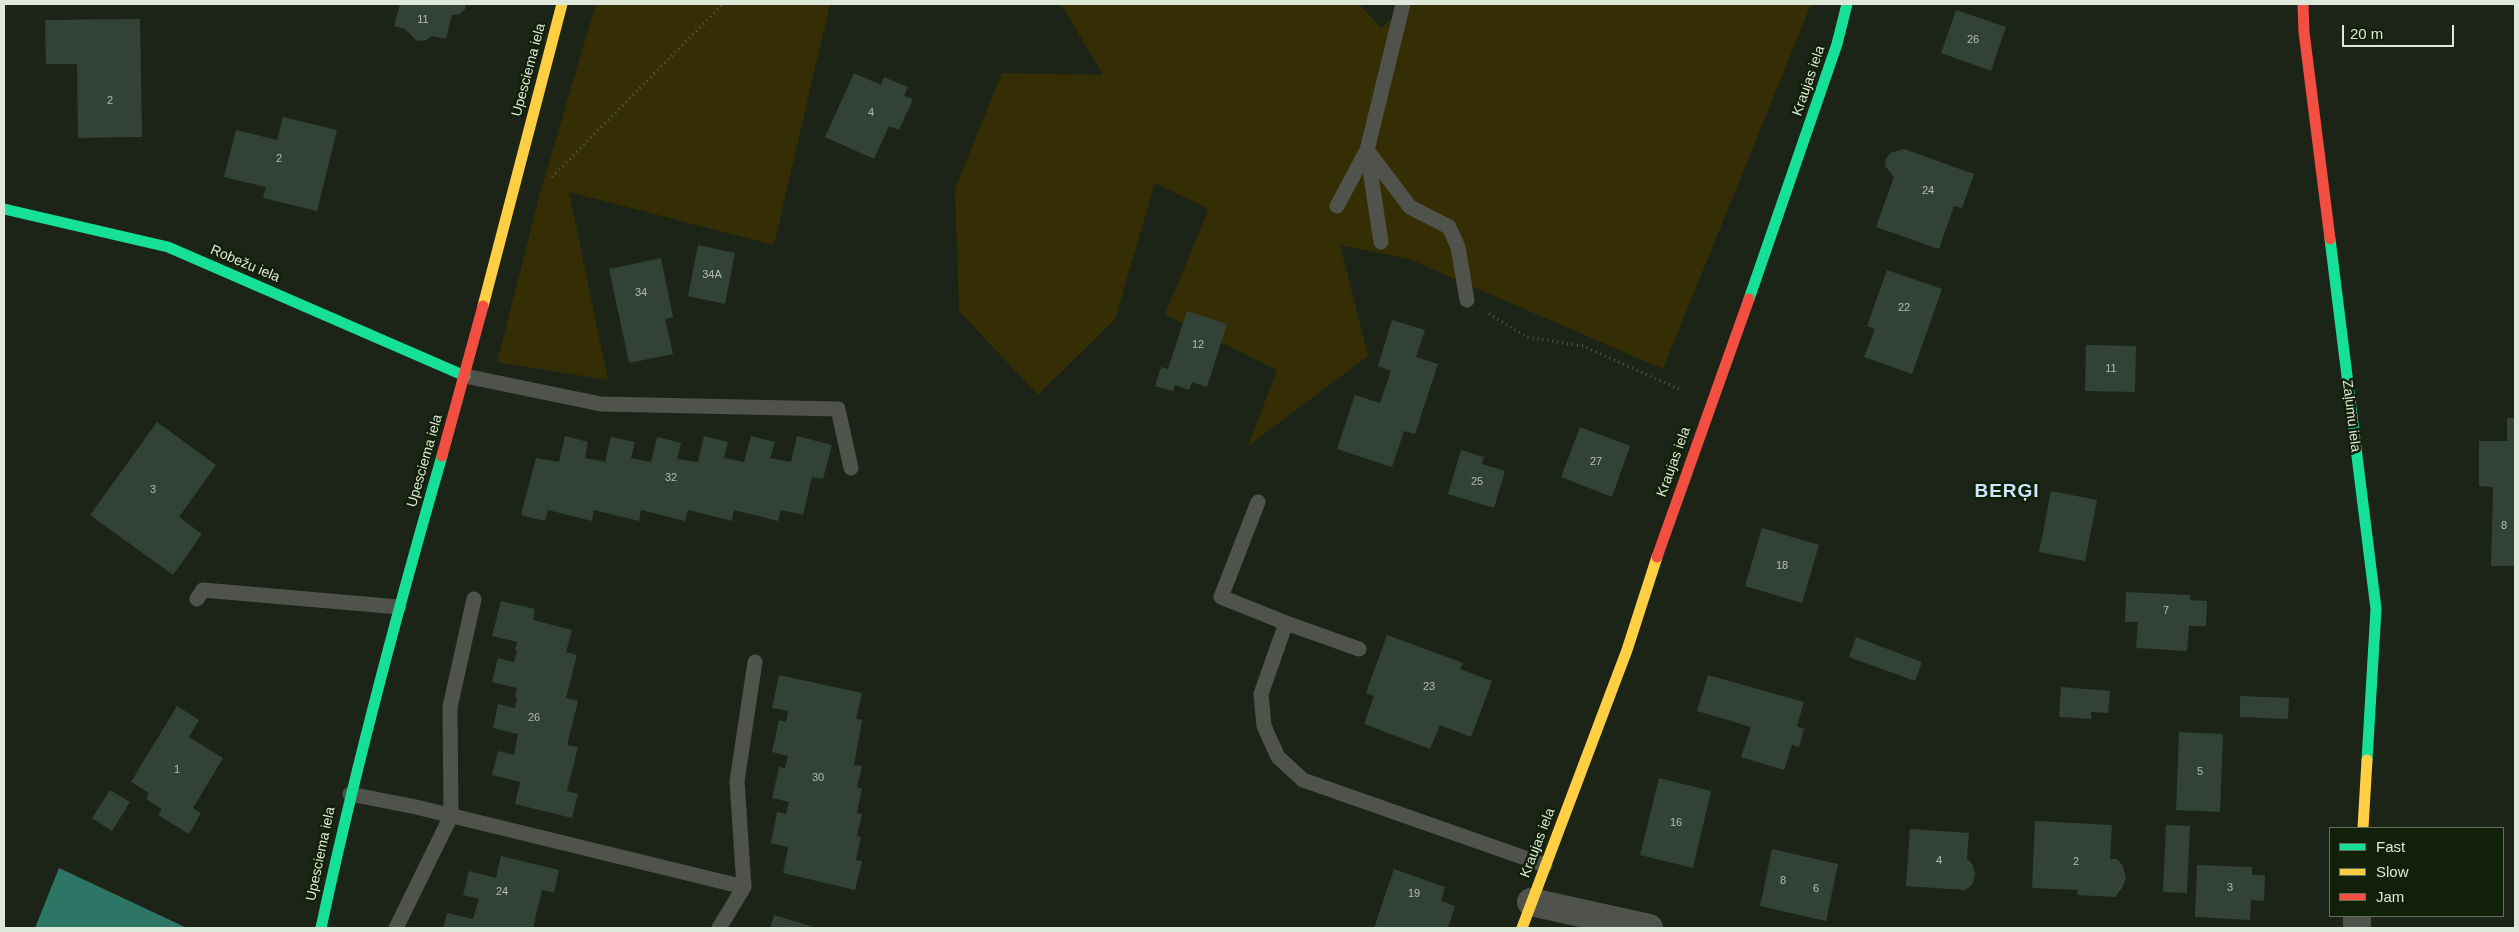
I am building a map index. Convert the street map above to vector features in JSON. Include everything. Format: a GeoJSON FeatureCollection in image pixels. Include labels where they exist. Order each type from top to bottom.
{"type":"FeatureCollection","features":[{"type":"Feature","properties":{"kind":"street","name":"Upesciema iela"},"geometry":{"type":"LineString","coordinates":[[321,928],[350,794],[398,608],[465,376],[562,4]]}},
{"type":"Feature","properties":{"kind":"street","name":"Kraujas iela"},"geometry":{"type":"LineString","coordinates":[[1522,928],[1627,650],[1665,532],[1790,185],[1837,44],[1848,4]]}},
{"type":"Feature","properties":{"kind":"street","name":"Zaļumu iela"},"geometry":{"type":"LineString","coordinates":[[2303,4],[2304,32],[2376,609],[2363,827]]}},
{"type":"Feature","properties":{"kind":"street","name":"Robežu iela"},"geometry":{"type":"LineString","coordinates":[[4,209],[168,247],[465,376]]}},
{"type":"Feature","properties":{"kind":"street"},"geometry":{"type":"LineString","coordinates":[[1532,902],[1649,928]]}},
{"type":"Feature","properties":{"kind":"lane"},"geometry":{"type":"LineString","coordinates":[[1337,206],[1367,150],[1403,4]]}},
{"type":"Feature","properties":{"kind":"lane"},"geometry":{"type":"LineString","coordinates":[[1367,150],[1381,242]]}},
{"type":"Feature","properties":{"kind":"lane"},"geometry":{"type":"LineString","coordinates":[[1367,150],[1410,207],[1450,227],[1458,248],[1467,300]]}},
{"type":"Feature","properties":{"kind":"lane"},"geometry":{"type":"LineString","coordinates":[[465,376],[512,384],[601,404],[838,409],[851,468]]}},
{"type":"Feature","properties":{"kind":"lane"},"geometry":{"type":"LineString","coordinates":[[1258,502],[1221,597],[1359,649]]}},
{"type":"Feature","properties":{"kind":"lane"},"geometry":{"type":"LineString","coordinates":[[196,598],[203,590],[398,608]]}},
{"type":"Feature","properties":{"kind":"lane"},"geometry":{"type":"LineString","coordinates":[[396,928],[451,816],[450,707],[474,599]]}},
{"type":"Feature","properties":{"kind":"lane"},"geometry":{"type":"LineString","coordinates":[[1286,623],[1261,694],[1264,726],[1278,756],[1303,780],[1546,866]]}},
{"type":"Feature","properties":{"kind":"lane"},"geometry":{"type":"LineString","coordinates":[[719,928],[744,887],[737,781],[755,662]]}},
{"type":"Feature","properties":{"kind":"lane"},"geometry":{"type":"LineString","coordinates":[[350,794],[451,816],[744,887]]}},
{"type":"Feature","properties":{"kind":"path"},"geometry":{"type":"LineString","coordinates":[[512,196],[547,182],[723,4]]}},
{"type":"Feature","properties":{"kind":"path"},"geometry":{"type":"LineString","coordinates":[[1467,300],[1527,337],[1583,346],[1712,404]]}},
{"type":"Feature","properties":{"kind":"shaded area"},"geometry":{"type":"Polygon","coordinates":[[[596,4],[830,4],[774,245],[569,192],[608,380],[497,362],[542,186],[596,4]]]}},
{"type":"Feature","properties":{"kind":"shaded area"},"geometry":{"type":"Polygon","coordinates":[[[1061,4],[1359,4],[1381,28],[1409,4],[1816,4],[1810,7],[1663,369],[1409,259],[1340,245],[1368,356],[1248,446],[1277,370],[1165,314],[1209,209],[1155,183],[1115,319],[1038,395],[959,311],[955,189],[1002,73],[1103,75],[1061,4]]]}},
{"type":"Feature","properties":{"kind":"water"},"geometry":{"type":"Polygon","coordinates":[[[59,868],[187,928],[35,928],[59,868]]]}},
{"type":"Feature","properties":{"kind":"building"},"geometry":{"type":"Polygon","coordinates":[[[400,4],[466,4],[465,9],[460,14],[452,15],[446,39],[432,36],[426,40],[417,41],[405,29],[394,26],[400,4]]]}},
{"type":"Feature","properties":{"kind":"building"},"geometry":{"type":"Polygon","coordinates":[[[1956,10],[2006,27],[1991,71],[1941,53],[1956,10]]]}},
{"type":"Feature","properties":{"kind":"building"},"geometry":{"type":"Polygon","coordinates":[[[140,19],[142,137],[78,138],[77,64],[46,64],[45,20],[140,19]]]}},
{"type":"Feature","properties":{"kind":"building"},"geometry":{"type":"Polygon","coordinates":[[[854,73],[881,85],[884,77],[908,87],[904,96],[913,99],[899,130],[889,126],[874,159],[825,137],[854,73]]]}},
{"type":"Feature","properties":{"kind":"building"},"geometry":{"type":"Polygon","coordinates":[[[283,117],[337,130],[317,211],[263,198],[266,187],[224,177],[236,130],[277,140],[283,117]]]}},
{"type":"Feature","properties":{"kind":"building"},"geometry":{"type":"Polygon","coordinates":[[[1904,149],[1974,174],[1962,208],[1954,206],[1939,249],[1876,227],[1894,177],[1885,166],[1886,159],[1890,153],[1904,149]]]}},
{"type":"Feature","properties":{"kind":"building"},"geometry":{"type":"Polygon","coordinates":[[[698,245],[735,253],[725,304],[688,296],[698,245]]]}},
{"type":"Feature","properties":{"kind":"building"},"geometry":{"type":"Polygon","coordinates":[[[661,258],[673,317],[665,319],[673,354],[629,363],[609,269],[661,258]]]}},
{"type":"Feature","properties":{"kind":"building"},"geometry":{"type":"Polygon","coordinates":[[[1887,270],[1942,289],[1912,374],[1864,357],[1875,329],[1867,326],[1887,270]]]}},
{"type":"Feature","properties":{"kind":"building"},"geometry":{"type":"Polygon","coordinates":[[[1187,311],[1227,324],[1207,387],[1192,382],[1189,390],[1175,385],[1173,391],[1155,386],[1161,367],[1168,369],[1187,311]]]}},
{"type":"Feature","properties":{"kind":"building"},"geometry":{"type":"Polygon","coordinates":[[[1392,320],[1425,330],[1416,357],[1438,364],[1415,434],[1404,431],[1392,467],[1337,449],[1355,395],[1380,403],[1391,371],[1378,366],[1392,320]]]}},
{"type":"Feature","properties":{"kind":"building"},"geometry":{"type":"Polygon","coordinates":[[[2086,345],[2136,346],[2135,392],[2085,391],[2086,345]]]}},
{"type":"Feature","properties":{"kind":"building"},"geometry":{"type":"Polygon","coordinates":[[[2507,418],[2515,418],[2515,566],[2491,566],[2493,487],[2479,486],[2479,441],[2507,441],[2507,418]]]}},
{"type":"Feature","properties":{"kind":"building"},"geometry":{"type":"Polygon","coordinates":[[[157,422],[216,465],[179,517],[202,534],[173,575],[90,515],[157,422]]]}},
{"type":"Feature","properties":{"kind":"building"},"geometry":{"type":"Polygon","coordinates":[[[1580,427],[1630,446],[1612,497],[1561,477],[1580,427]]]}},
{"type":"Feature","properties":{"kind":"building"},"geometry":{"type":"Polygon","coordinates":[[[565,436],[588,442],[585,458],[605,462],[611,437],[635,442],[631,458],[651,462],[657,437],[681,443],[677,459],[698,462],[704,436],[728,442],[724,458],[744,462],[751,436],[775,442],[770,458],[791,462],[797,436],[832,445],[823,479],[812,477],[803,515],[781,510],[778,521],[734,510],[732,521],[688,510],[685,521],[641,510],[639,521],[594,510],[592,521],[548,510],[545,521],[521,515],[536,458],[559,462],[565,436]]]}},
{"type":"Feature","properties":{"kind":"building"},"geometry":{"type":"Polygon","coordinates":[[[1461,450],[1484,457],[1482,464],[1505,471],[1494,508],[1448,494],[1461,450]]]}},
{"type":"Feature","properties":{"kind":"building"},"geometry":{"type":"Polygon","coordinates":[[[2051,491],[2097,500],[2085,561],[2039,552],[2051,491]]]}},
{"type":"Feature","properties":{"kind":"building"},"geometry":{"type":"Polygon","coordinates":[[[1762,528],[1819,545],[1802,603],[1745,586],[1762,528]]]}},
{"type":"Feature","properties":{"kind":"building"},"geometry":{"type":"Polygon","coordinates":[[[2126,592],[2190,595],[2190,600],[2207,601],[2206,626],[2189,626],[2187,651],[2136,648],[2138,622],[2125,622],[2126,592]]]}},
{"type":"Feature","properties":{"kind":"building"},"geometry":{"type":"Polygon","coordinates":[[[501,601],[535,609],[533,620],[572,630],[566,652],[577,655],[566,698],[578,701],[567,745],[578,747],[567,791],[578,794],[572,818],[515,804],[520,782],[492,775],[498,751],[514,755],[518,734],[493,728],[498,704],[515,708],[517,698],[515,697],[517,688],[492,682],[498,658],[514,662],[517,651],[515,651],[517,642],[492,636],[501,601]]]}},
{"type":"Feature","properties":{"kind":"building"},"geometry":{"type":"Polygon","coordinates":[[[1387,635],[1463,663],[1460,669],[1492,681],[1471,737],[1440,725],[1430,749],[1364,724],[1374,696],[1366,693],[1387,635]]]}},
{"type":"Feature","properties":{"kind":"building"},"geometry":{"type":"Polygon","coordinates":[[[1856,637],[1922,662],[1915,681],[1849,657],[1856,637]]]}},
{"type":"Feature","properties":{"kind":"building"},"geometry":{"type":"Polygon","coordinates":[[[779,675],[862,693],[856,719],[862,720],[854,765],[862,766],[857,788],[862,788],[857,813],[862,814],[857,836],[861,837],[856,860],[862,861],[855,890],[783,873],[788,847],[771,843],[777,812],[786,814],[789,802],[772,798],[779,767],[785,768],[788,756],[772,752],[779,720],[786,722],[788,711],[772,708],[779,675]]]}},
{"type":"Feature","properties":{"kind":"building"},"geometry":{"type":"Polygon","coordinates":[[[1708,675],[1804,702],[1797,726],[1804,729],[1799,747],[1792,745],[1784,770],[1741,757],[1751,727],[1697,711],[1708,675]]]}},
{"type":"Feature","properties":{"kind":"building"},"geometry":{"type":"Polygon","coordinates":[[[2061,687],[2110,691],[2108,713],[2091,712],[2091,719],[2059,717],[2061,687]]]}},
{"type":"Feature","properties":{"kind":"building"},"geometry":{"type":"Polygon","coordinates":[[[2240,696],[2289,698],[2288,719],[2240,717],[2240,696]]]}},
{"type":"Feature","properties":{"kind":"building"},"geometry":{"type":"Polygon","coordinates":[[[177,706],[199,720],[189,737],[223,758],[193,808],[201,813],[189,834],[158,815],[162,809],[146,799],[149,793],[131,782],[177,706]]]}},
{"type":"Feature","properties":{"kind":"building"},"geometry":{"type":"Polygon","coordinates":[[[2179,732],[2223,734],[2220,812],[2176,810],[2179,732]]]}},
{"type":"Feature","properties":{"kind":"building"},"geometry":{"type":"Polygon","coordinates":[[[1659,778],[1711,791],[1693,868],[1640,855],[1659,778]]]}},
{"type":"Feature","properties":{"kind":"building"},"geometry":{"type":"Polygon","coordinates":[[[110,790],[130,802],[112,831],[92,818],[110,790]]]}},
{"type":"Feature","properties":{"kind":"building"},"geometry":{"type":"Polygon","coordinates":[[[2035,821],[2112,825],[2110,859],[2117,859],[2123,866],[2126,878],[2122,888],[2115,897],[2077,895],[2078,890],[2032,888],[2035,821]]]}},
{"type":"Feature","properties":{"kind":"building"},"geometry":{"type":"Polygon","coordinates":[[[2166,825],[2190,826],[2187,893],[2163,892],[2166,825]]]}},
{"type":"Feature","properties":{"kind":"building"},"geometry":{"type":"Polygon","coordinates":[[[1910,829],[1969,833],[1967,858],[1973,865],[1975,875],[1972,885],[1965,890],[1906,886],[1910,829]]]}},
{"type":"Feature","properties":{"kind":"building"},"geometry":{"type":"Polygon","coordinates":[[[1772,849],[1838,864],[1826,921],[1760,906],[1772,849]]]}},
{"type":"Feature","properties":{"kind":"building"},"geometry":{"type":"Polygon","coordinates":[[[501,856],[559,870],[554,893],[542,890],[533,928],[443,928],[447,913],[473,919],[479,899],[463,895],[469,871],[496,878],[501,856]]]}},
{"type":"Feature","properties":{"kind":"building"},"geometry":{"type":"Polygon","coordinates":[[[2197,865],[2252,867],[2252,875],[2265,875],[2264,901],[2251,900],[2250,920],[2195,917],[2197,865]]]}},
{"type":"Feature","properties":{"kind":"building"},"geometry":{"type":"Polygon","coordinates":[[[1394,869],[1445,887],[1441,901],[1455,906],[1448,928],[1374,928],[1394,869]]]}},
{"type":"Feature","properties":{"kind":"building"},"geometry":{"type":"Polygon","coordinates":[[[774,915],[817,928],[770,928],[774,915]]]}},
{"type":"Feature","properties":{"kind":"traffic: fast"},"geometry":{"type":"LineString","coordinates":[[1749,299],[1837,44],[1847,4]]}},
{"type":"Feature","properties":{"kind":"traffic: fast"},"geometry":{"type":"LineString","coordinates":[[4,209],[168,247],[465,376]]}},
{"type":"Feature","properties":{"kind":"traffic: fast"},"geometry":{"type":"LineString","coordinates":[[2330,239],[2376,609],[2367,760]]}},
{"type":"Feature","properties":{"kind":"traffic: fast"},"geometry":{"type":"LineString","coordinates":[[321,928],[377,691],[442,456]]}},
{"type":"Feature","properties":{"kind":"traffic: slow"},"geometry":{"type":"LineString","coordinates":[[483,306],[562,4]]}},
{"type":"Feature","properties":{"kind":"traffic: slow"},"geometry":{"type":"LineString","coordinates":[[1522,928],[1627,650],[1657,557]]}},
{"type":"Feature","properties":{"kind":"traffic: slow"},"geometry":{"type":"LineString","coordinates":[[2363,827],[2367,760]]}},
{"type":"Feature","properties":{"kind":"traffic: jam"},"geometry":{"type":"LineString","coordinates":[[2303,4],[2304,32],[2330,239]]}},
{"type":"Feature","properties":{"kind":"traffic: jam"},"geometry":{"type":"LineString","coordinates":[[1657,557],[1749,299]]}},
{"type":"Feature","properties":{"kind":"traffic: jam"},"geometry":{"type":"LineString","coordinates":[[442,456],[483,306]]}},
{"type":"Feature","properties":{"kind":"district","name":"BERĢI"},"geometry":{"type":"Point","coordinates":[2007,492]}}]}
